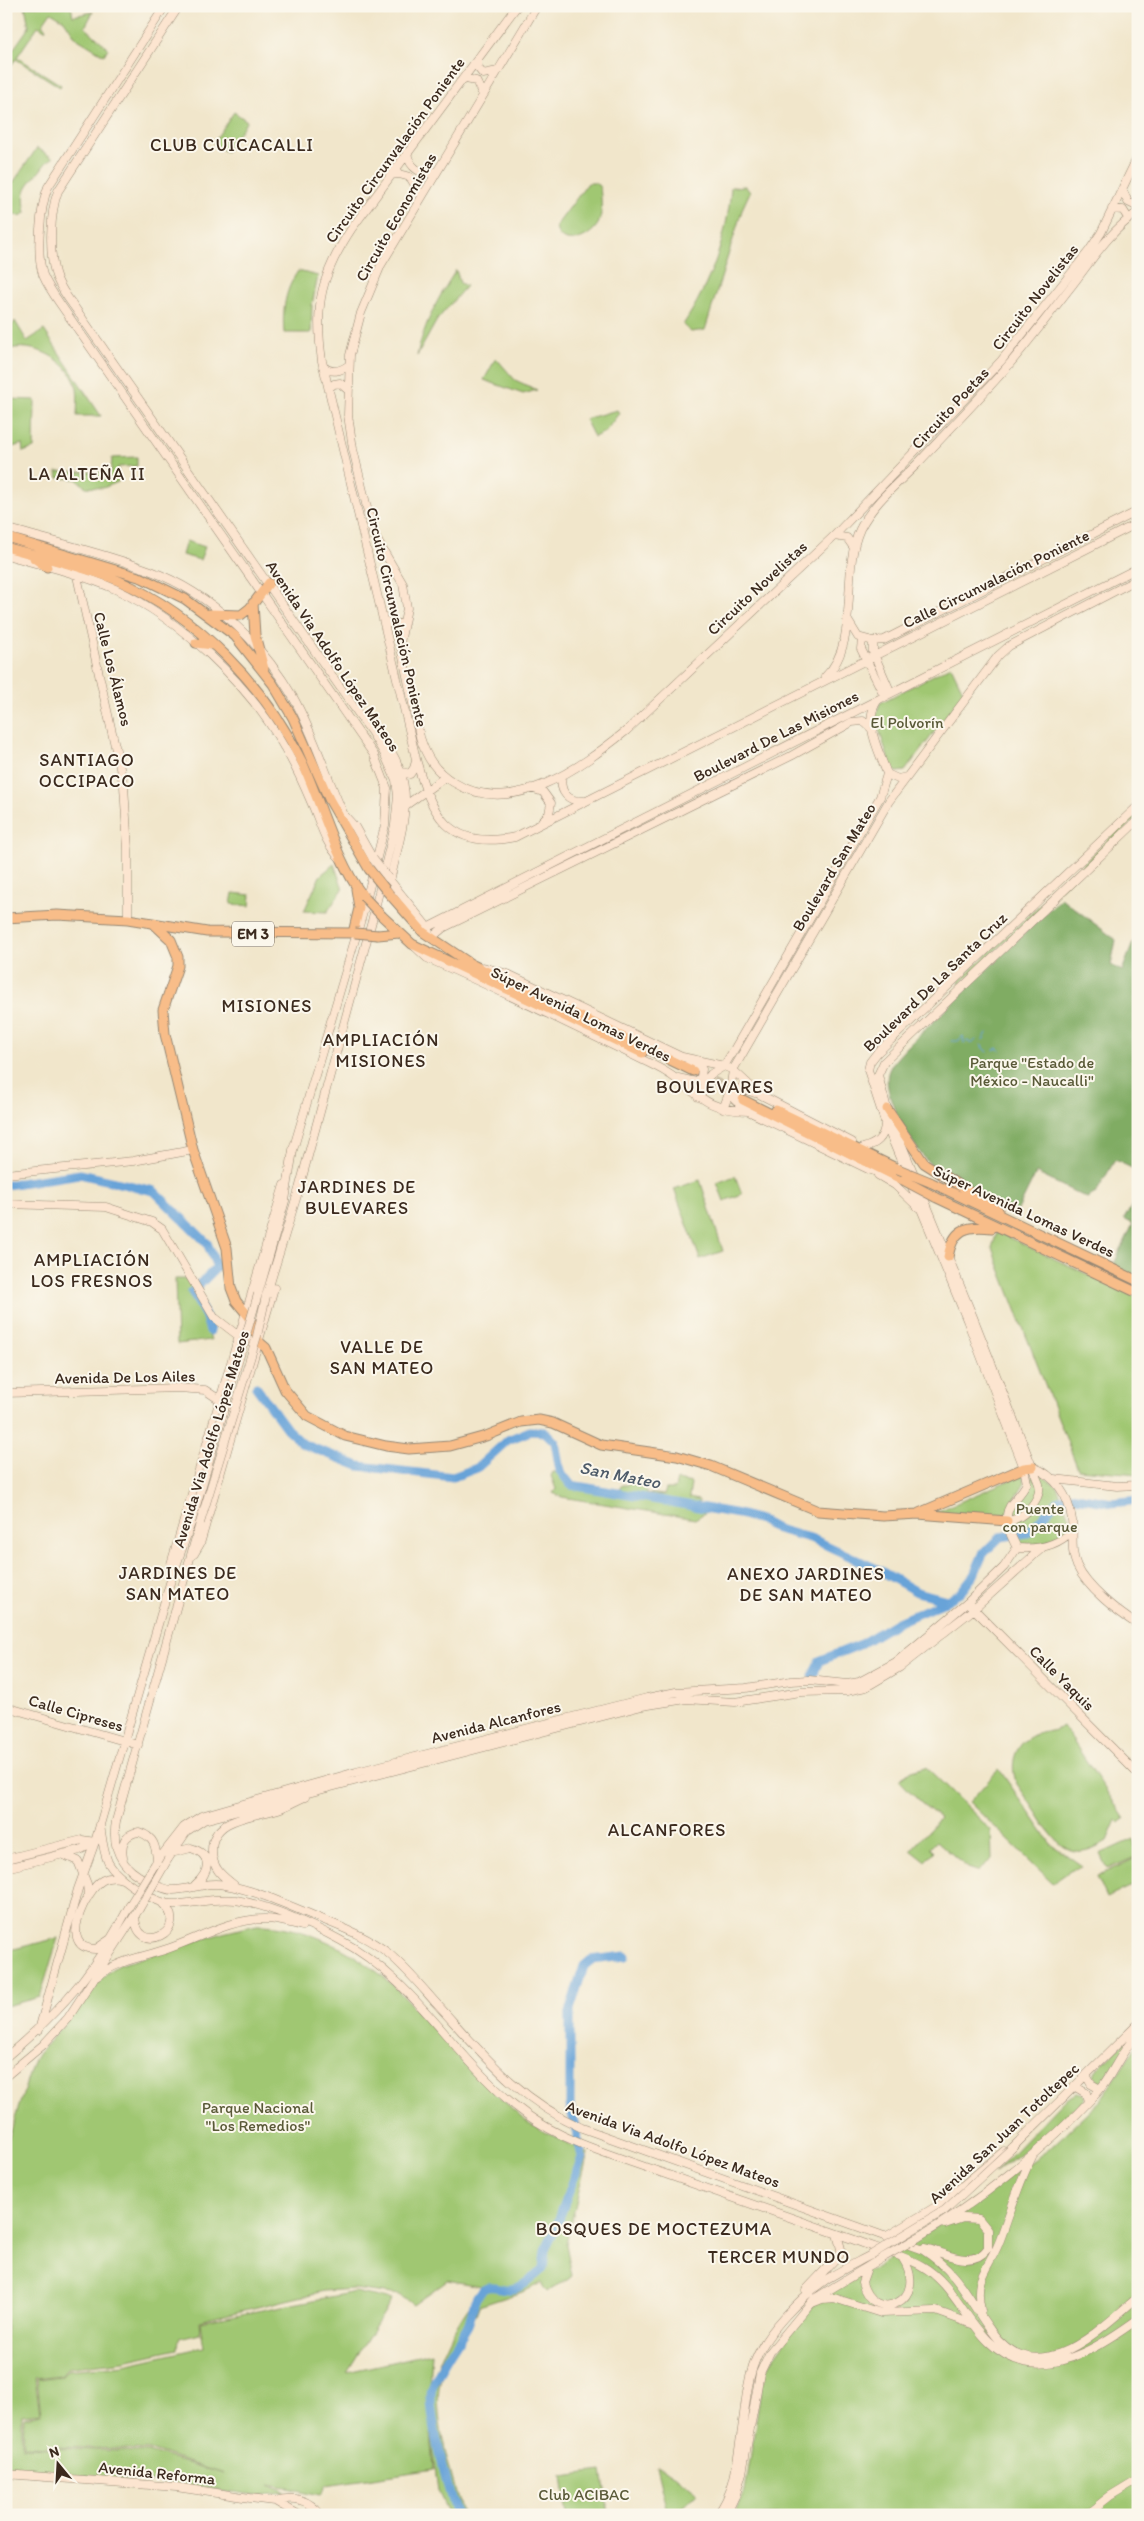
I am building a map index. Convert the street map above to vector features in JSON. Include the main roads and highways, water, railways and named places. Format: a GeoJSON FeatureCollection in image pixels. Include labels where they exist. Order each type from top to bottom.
{"type":"FeatureCollection","features":[{"type":"Feature","properties":{"kind":"main road","name":"Avenida Via Adolfo López Mateos"},"geometry":{"type":"LineString","coordinates":[[166,6],[48,187],[43,204],[41,258],[44,275],[82,336],[374,755],[385,778],[389,796],[385,825],[364,909],[293,1150],[287,1178],[285,1201],[262,1295],[257,1336],[187,1565],[113,1837],[124,1865],[140,1877],[164,1888],[172,1890],[217,1884],[238,1888],[350,1930],[389,1954],[415,1979],[503,2076],[532,2101],[561,2119],[582,2128],[923,2250],[947,2268],[962,2286],[982,2318],[1002,2344],[1017,2353],[1039,2358],[1069,2350],[1108,2323],[1138,2297]]}},
{"type":"Feature","properties":{"kind":"main road","name":"Avenida Via Adolfo López Mateos"},"geometry":{"type":"LineString","coordinates":[[179,6],[58,190],[52,211],[52,258],[57,280],[357,712],[390,764],[396,780],[398,807],[372,921],[299,1189],[262,1295],[156,1631],[100,1825],[107,1860],[124,1880],[163,1904],[232,1900],[283,1914],[343,1941],[385,1970],[454,2044],[512,2102],[557,2133],[582,2144],[920,2265],[944,2284],[972,2324],[996,2348],[1012,2358],[1037,2364],[1071,2356],[1116,2335],[1138,2319]]}},
{"type":"Feature","properties":{"kind":"main road","name":"Circuito Circunvalación Poniente"},"geometry":{"type":"LineString","coordinates":[[517,6],[390,175],[337,252],[326,275],[319,303],[318,325],[324,366],[372,565],[415,757],[425,792],[442,820],[452,830],[464,835],[505,839],[515,838],[866,659]]}},
{"type":"Feature","properties":{"kind":"main road","name":"Circuito Economistas"},"geometry":{"type":"LineString","coordinates":[[407,602],[400,576],[373,533],[356,464],[349,422],[348,390],[349,365],[357,328],[370,288],[381,265],[537,6]]}},
{"type":"Feature","properties":{"kind":"main road"},"geometry":{"type":"LineString","coordinates":[[477,60],[479,70],[483,74],[498,71]]}},
{"type":"Feature","properties":{"kind":"main road"},"geometry":{"type":"LineString","coordinates":[[458,83],[466,79],[474,80],[484,95]]}},
{"type":"Feature","properties":{"kind":"main road"},"geometry":{"type":"LineString","coordinates":[[407,152],[411,165],[417,170],[425,173],[437,171]]}},
{"type":"Feature","properties":{"kind":"main road","name":"Circuito Novelistas"},"geometry":{"type":"LineString","coordinates":[[407,602],[400,646],[424,750],[433,765],[445,777],[460,786],[488,794],[502,795],[531,788],[562,776],[596,755],[626,731],[834,536],[1001,362],[1089,251],[1138,156]]}},
{"type":"Feature","properties":{"kind":"main road"},"geometry":{"type":"LineString","coordinates":[[390,175],[399,174],[410,177],[422,196]]}},
{"type":"Feature","properties":{"kind":"main road"},"geometry":{"type":"LineString","coordinates":[[1122,190],[1128,202],[1138,207]]}},
{"type":"Feature","properties":{"kind":"main road"},"geometry":{"type":"LineString","coordinates":[[1112,209],[1123,210],[1128,218]]}},
{"type":"Feature","properties":{"kind":"main road","name":"Circuito Poetas"},"geometry":{"type":"LineString","coordinates":[[820,682],[829,673],[838,659],[847,619],[854,548],[863,525],[879,501],[1007,367],[1045,321],[1107,238],[1128,218],[1138,212]]}},
{"type":"Feature","properties":{"kind":"main road"},"geometry":{"type":"LineString","coordinates":[[324,366],[330,371],[336,371],[349,365]]}},
{"type":"Feature","properties":{"kind":"main road"},"geometry":{"type":"LineString","coordinates":[[329,388],[334,384],[340,383],[348,390]]}},
{"type":"Feature","properties":{"kind":"main road"},"geometry":{"type":"LineString","coordinates":[[847,619],[852,632],[862,639],[884,640],[1138,511]]}},
{"type":"Feature","properties":{"kind":"main road"},"geometry":{"type":"LineString","coordinates":[[846,524],[853,529],[863,525]]}},
{"type":"Feature","properties":{"kind":"main road","name":"Calle Circunvalación Poniente"},"geometry":{"type":"LineString","coordinates":[[866,659],[1138,524]]}},
{"type":"Feature","properties":{"kind":"main road"},"geometry":{"type":"LineString","coordinates":[[6,528],[152,572],[191,591],[226,616],[258,648],[281,679],[301,712],[344,815],[355,827],[373,859],[436,940],[421,949]]}},
{"type":"Feature","properties":{"kind":"main road"},"geometry":{"type":"LineString","coordinates":[[834,536],[847,538],[854,548]]}},
{"type":"Feature","properties":{"kind":"main road","name":"Súper Avenida Lomas Verdes"},"geometry":{"type":"LineString","coordinates":[[6,537],[142,578],[179,596],[206,613],[235,636],[264,672],[293,718],[340,821],[369,868],[413,923],[471,964],[692,1073],[412,944]]}},
{"type":"Feature","properties":{"kind":"main road","name":"Súper Avenida Lomas Verdes"},"geometry":{"type":"LineString","coordinates":[[6,547],[106,577],[137,591],[188,623],[213,645],[248,680],[274,713],[312,784],[356,887],[382,916],[427,958],[676,1077],[698,1097],[723,1109],[748,1111],[870,1170],[902,1180]]}},
{"type":"Feature","properties":{"kind":"main road"},"geometry":{"type":"LineString","coordinates":[[76,549],[85,560]]}},
{"type":"Feature","properties":{"kind":"main road"},"geometry":{"type":"LineString","coordinates":[[1063,549],[1068,559]]}},
{"type":"Feature","properties":{"kind":"main road"},"geometry":{"type":"LineString","coordinates":[[28,553],[47,567]]}},
{"type":"Feature","properties":{"kind":"main road","name":"Súper Avenida Lomas Verdes"},"geometry":{"type":"LineString","coordinates":[[6,555],[99,583],[128,596],[160,615],[196,643],[240,686],[271,725],[300,778],[329,844],[343,860]]}},
{"type":"Feature","properties":{"kind":"main road"},"geometry":{"type":"LineString","coordinates":[[372,565],[376,558],[386,555]]}},
{"type":"Feature","properties":{"kind":"main road","name":"Boulevard De Las Misiones"},"geometry":{"type":"LineString","coordinates":[[427,928],[1138,568]]}},
{"type":"Feature","properties":{"kind":"main road","name":"Calle Los Álamos"},"geometry":{"type":"LineString","coordinates":[[76,576],[124,786],[128,850],[128,919]]}},
{"type":"Feature","properties":{"kind":"main road"},"geometry":{"type":"LineString","coordinates":[[137,591],[136,581],[142,578]]}},
{"type":"Feature","properties":{"kind":"main road","name":"Boulevard San Mateo"},"geometry":{"type":"LineString","coordinates":[[723,1109],[730,1091],[733,1070],[853,860],[906,776],[998,656],[1009,646],[1138,580]]}},
{"type":"Feature","properties":{"kind":"main road"},"geometry":{"type":"LineString","coordinates":[[206,613],[226,616],[241,615],[269,583]]}},
{"type":"Feature","properties":{"kind":"main road"},"geometry":{"type":"LineString","coordinates":[[253,603],[254,624],[264,672]]}},
{"type":"Feature","properties":{"kind":"main road"},"geometry":{"type":"LineString","coordinates":[[241,615],[244,622],[254,624]]}},
{"type":"Feature","properties":{"kind":"main road"},"geometry":{"type":"LineString","coordinates":[[384,621],[393,624],[404,623]]}},
{"type":"Feature","properties":{"kind":"main road"},"geometry":{"type":"LineString","coordinates":[[862,639],[860,650],[888,695]]}},
{"type":"Feature","properties":{"kind":"main road"},"geometry":{"type":"LineString","coordinates":[[873,641],[874,655],[888,695]]}},
{"type":"Feature","properties":{"kind":"main road"},"geometry":{"type":"LineString","coordinates":[[196,643],[213,645]]}},
{"type":"Feature","properties":{"kind":"main road"},"geometry":{"type":"LineString","coordinates":[[876,701],[870,718],[887,774],[898,779],[906,776]]}},
{"type":"Feature","properties":{"kind":"main road"},"geometry":{"type":"LineString","coordinates":[[357,712],[375,728],[398,761],[402,772],[406,805],[389,879]]}},
{"type":"Feature","properties":{"kind":"main road"},"geometry":{"type":"LineString","coordinates":[[271,725],[274,713]]}},
{"type":"Feature","properties":{"kind":"main road"},"geometry":{"type":"LineString","coordinates":[[281,726],[291,725],[293,718]]}},
{"type":"Feature","properties":{"kind":"main road","name":"Boulevard De Las Misiones"},"geometry":{"type":"LineString","coordinates":[[436,940],[443,928],[782,760],[852,722],[863,721],[873,730]]}},
{"type":"Feature","properties":{"kind":"main road"},"geometry":{"type":"LineString","coordinates":[[402,772],[410,774],[413,771],[415,757],[424,750]]}},
{"type":"Feature","properties":{"kind":"main road","name":"Boulevard San Mateo"},"geometry":{"type":"LineString","coordinates":[[698,1097],[711,1074],[724,1066],[875,805],[885,786],[887,774]]}},
{"type":"Feature","properties":{"kind":"main road"},"geometry":{"type":"LineString","coordinates":[[562,776],[562,788],[565,795],[576,801],[587,801]]}},
{"type":"Feature","properties":{"kind":"main road"},"geometry":{"type":"LineString","coordinates":[[406,805],[445,777]]}},
{"type":"Feature","properties":{"kind":"main road"},"geometry":{"type":"LineString","coordinates":[[531,788],[544,792],[551,803],[549,814],[539,825]]}},
{"type":"Feature","properties":{"kind":"main road","name":"Boulevard De La Santa Cruz"},"geometry":{"type":"LineString","coordinates":[[1007,1525],[1038,1498],[1040,1488],[1028,1468],[885,1122],[868,1070],[873,1057],[1138,806]]}},
{"type":"Feature","properties":{"kind":"main road","name":"Boulevard De La Santa Cruz"},"geometry":{"type":"LineString","coordinates":[[1007,1525],[1011,1504],[1027,1483],[1028,1468],[948,1256],[887,1109],[878,1075],[884,1062],[1138,820]]}},
{"type":"Feature","properties":{"kind":"main road"},"geometry":{"type":"LineString","coordinates":[[340,821],[355,827]]}},
{"type":"Feature","properties":{"kind":"main road"},"geometry":{"type":"LineString","coordinates":[[356,887],[359,908],[354,933],[378,935],[399,933]]}},
{"type":"Feature","properties":{"kind":"main road","name":"EM 3"},"geometry":{"type":"LineString","coordinates":[[6,918],[57,914],[128,919],[207,932],[354,933]]}},
{"type":"Feature","properties":{"kind":"main road"},"geometry":{"type":"LineString","coordinates":[[154,924],[171,940],[178,957],[178,966],[164,1010],[163,1022],[193,1150],[227,1248],[231,1288],[236,1301],[245,1311],[259,1342],[266,1348],[285,1390],[307,1416],[345,1436],[364,1442],[410,1449],[450,1446],[486,1436],[521,1422],[539,1420],[552,1423],[601,1445],[678,1456],[711,1466],[810,1508],[883,1516],[918,1514],[1007,1525],[1015,1544],[1042,1548]]}},
{"type":"Feature","properties":{"kind":"main road","name":"Súper Avenida Lomas Verdes"},"geometry":{"type":"LineString","coordinates":[[471,964],[508,974],[682,1057],[724,1066],[733,1070],[759,1094],[863,1148],[897,1168]]}},
{"type":"Feature","properties":{"kind":"main road"},"geometry":{"type":"LineString","coordinates":[[676,1077],[696,1082],[703,1073],[702,1069],[682,1057]]}},
{"type":"Feature","properties":{"kind":"main road"},"geometry":{"type":"LineString","coordinates":[[748,1111],[734,1101],[739,1089],[759,1094]]}},
{"type":"Feature","properties":{"kind":"main road","name":"Súper Avenida Lomas Verdes"},"geometry":{"type":"LineString","coordinates":[[1138,1281],[930,1182],[744,1098],[935,1197],[1138,1293]]}},
{"type":"Feature","properties":{"kind":"main road"},"geometry":{"type":"LineString","coordinates":[[887,1109],[924,1163],[988,1203],[1014,1222]]}},
{"type":"Feature","properties":{"kind":"main road"},"geometry":{"type":"LineString","coordinates":[[863,1148],[880,1140],[885,1131],[885,1122]]}},
{"type":"Feature","properties":{"kind":"main road"},"geometry":{"type":"LineString","coordinates":[[6,1174],[133,1161],[193,1150]]}},
{"type":"Feature","properties":{"kind":"main road"},"geometry":{"type":"LineString","coordinates":[[870,1170],[904,1192],[918,1207],[927,1222]]}},
{"type":"Feature","properties":{"kind":"main road"},"geometry":{"type":"LineString","coordinates":[[156,1631],[166,1582],[223,1396],[240,1337],[245,1311],[280,1195],[287,1178]]}},
{"type":"Feature","properties":{"kind":"main road"},"geometry":{"type":"LineString","coordinates":[[187,1565],[200,1544],[294,1222],[299,1189]]}},
{"type":"Feature","properties":{"kind":"main road"},"geometry":{"type":"LineString","coordinates":[[6,1204],[106,1207],[152,1222],[162,1229],[214,1317],[240,1337],[259,1342]]}},
{"type":"Feature","properties":{"kind":"main road"},"geometry":{"type":"LineString","coordinates":[[948,1256],[953,1240],[966,1228],[978,1226],[1000,1229]]}},
{"type":"Feature","properties":{"kind":"main road","name":"Avenida De Los Ailes"},"geometry":{"type":"LineString","coordinates":[[6,1393],[179,1388],[205,1390],[223,1396],[238,1412]]}},
{"type":"Feature","properties":{"kind":"main road"},"geometry":{"type":"LineString","coordinates":[[223,1396],[235,1398],[243,1395]]}},
{"type":"Feature","properties":{"kind":"main road"},"geometry":{"type":"LineString","coordinates":[[918,1514],[1028,1468],[1054,1479],[1117,1486],[1138,1485]]}},
{"type":"Feature","properties":{"kind":"main road"},"geometry":{"type":"LineString","coordinates":[[1054,1479],[1062,1491],[1072,1519],[1074,1555],[1080,1571],[1116,1610],[1138,1626]]}},
{"type":"Feature","properties":{"kind":"main road"},"geometry":{"type":"LineString","coordinates":[[974,1609],[1042,1548],[1060,1541],[1072,1531]]}},
{"type":"Feature","properties":{"kind":"main road","name":"Avenida Alcanfores"},"geometry":{"type":"LineString","coordinates":[[6,2057],[39,2030],[78,1988],[113,1938],[131,1903],[156,1862],[184,1827],[201,1816],[356,1772],[647,1698],[686,1691],[765,1685],[791,1681],[809,1680],[847,1684],[868,1678],[896,1662],[968,1603],[1004,1567],[1015,1544]]}},
{"type":"Feature","properties":{"kind":"main road","name":"Calle Yaquis"},"geometry":{"type":"LineString","coordinates":[[968,1603],[1138,1774]]}},
{"type":"Feature","properties":{"kind":"main road","name":"Avenida Alcanfores"},"geometry":{"type":"LineString","coordinates":[[6,2076],[43,2045],[68,2018],[137,1912],[169,1856],[187,1831],[204,1820],[642,1706],[677,1699],[735,1702],[813,1690],[847,1691],[866,1687],[900,1667],[974,1609]]}},
{"type":"Feature","properties":{"kind":"main road"},"geometry":{"type":"LineString","coordinates":[[764,1698],[765,1685]]}},
{"type":"Feature","properties":{"kind":"main road","name":"Calle Cipreses"},"geometry":{"type":"LineString","coordinates":[[6,1707],[138,1745]]}},
{"type":"Feature","properties":{"kind":"main road"},"geometry":{"type":"LineString","coordinates":[[238,1888],[224,1878],[214,1864],[212,1848],[216,1834],[231,1822],[281,1808],[324,1788]]}},
{"type":"Feature","properties":{"kind":"main road"},"geometry":{"type":"LineString","coordinates":[[39,2030],[83,1873],[100,1825]]}},
{"type":"Feature","properties":{"kind":"main road"},"geometry":{"type":"LineString","coordinates":[[124,1865],[122,1846],[128,1836],[139,1832],[152,1839],[156,1844],[156,1862]]}},
{"type":"Feature","properties":{"kind":"main road"},"geometry":{"type":"LineString","coordinates":[[6,1859],[82,1840],[95,1842],[107,1860]]}},
{"type":"Feature","properties":{"kind":"main road"},"geometry":{"type":"LineString","coordinates":[[6,1868],[89,1847],[95,1842]]}},
{"type":"Feature","properties":{"kind":"main road"},"geometry":{"type":"LineString","coordinates":[[169,1856],[191,1848],[204,1857],[207,1868],[206,1874],[194,1886]]}},
{"type":"Feature","properties":{"kind":"main road"},"geometry":{"type":"LineString","coordinates":[[62,1854],[75,1858],[83,1873],[88,1889],[88,1899]]}},
{"type":"Feature","properties":{"kind":"main road"},"geometry":{"type":"LineString","coordinates":[[113,1938],[101,1947],[90,1949],[80,1943],[76,1937],[78,1919],[88,1899],[102,1880],[112,1877],[124,1880]]}},
{"type":"Feature","properties":{"kind":"main road"},"geometry":{"type":"LineString","coordinates":[[137,1912],[135,1924],[142,1934],[151,1938],[158,1938],[169,1929],[171,1923],[171,1915],[163,1904]]}},
{"type":"Feature","properties":{"kind":"main road"},"geometry":{"type":"LineString","coordinates":[[96,1977],[116,1963],[171,1948],[202,1934],[242,1922],[267,1919],[317,1928]]}},
{"type":"Feature","properties":{"kind":"main road","name":"Avenida San Juan Totoltepec"},"geometry":{"type":"LineString","coordinates":[[717,2515],[729,2494],[736,2472],[749,2382],[756,2359],[767,2340],[814,2288],[945,2210],[1012,2148],[1138,2024]]}},
{"type":"Feature","properties":{"kind":"main road","name":"Avenida San Juan Totoltepec"},"geometry":{"type":"LineString","coordinates":[[726,2515],[736,2494],[742,2473],[757,2385],[764,2364],[807,2306],[821,2293],[956,2214],[1035,2150],[1100,2089],[1138,2034]]}},
{"type":"Feature","properties":{"kind":"main road"},"geometry":{"type":"LineString","coordinates":[[454,2044],[458,2040],[464,2039],[484,2056]]}},
{"type":"Feature","properties":{"kind":"main road"},"geometry":{"type":"LineString","coordinates":[[1086,2075],[1091,2084],[1100,2089]]}},
{"type":"Feature","properties":{"kind":"main road"},"geometry":{"type":"LineString","coordinates":[[1074,2086],[1086,2093],[1088,2102]]}},
{"type":"Feature","properties":{"kind":"main road"},"geometry":{"type":"LineString","coordinates":[[887,2236],[942,2204],[1010,2145],[1024,2136]]}},
{"type":"Feature","properties":{"kind":"main road"},"geometry":{"type":"LineString","coordinates":[[942,2204],[942,2210],[946,2212],[953,2211],[1017,2161],[1035,2150]]}},
{"type":"Feature","properties":{"kind":"main road"},"geometry":{"type":"LineString","coordinates":[[982,2318],[979,2301],[981,2276],[1000,2240],[1016,2190],[1035,2150]]}},
{"type":"Feature","properties":{"kind":"main road"},"geometry":{"type":"LineString","coordinates":[[911,2245],[964,2260],[979,2258],[988,2248],[988,2230],[979,2219],[963,2218],[934,2228]]}},
{"type":"Feature","properties":{"kind":"main road"},"geometry":{"type":"LineString","coordinates":[[798,2304],[804,2292],[840,2254],[841,2249],[837,2234]]}},
{"type":"Feature","properties":{"kind":"main road"},"geometry":{"type":"LineString","coordinates":[[868,2267],[863,2274],[864,2291],[876,2303],[892,2305],[900,2302],[911,2288],[910,2272],[902,2258]]}},
{"type":"Feature","properties":{"kind":"main road"},"geometry":{"type":"LineString","coordinates":[[807,2306],[822,2299],[834,2298],[881,2313],[936,2311],[972,2324]]}},
{"type":"Feature","properties":{"kind":"main road"},"geometry":{"type":"LineString","coordinates":[[1108,2323],[1108,2331],[1116,2335]]}},
{"type":"Feature","properties":{"kind":"main road","name":"Avenida Reforma"},"geometry":{"type":"LineString","coordinates":[[6,2474],[176,2488],[275,2501],[286,2498],[304,2500],[312,2505],[321,2515]]}},
{"type":"Feature","properties":{"kind":"main road"},"geometry":{"type":"LineString","coordinates":[[1086,2515],[1138,2479]]}},
{"type":"Feature","properties":{"kind":"main road","name":"Avenida Reforma"},"geometry":{"type":"LineString","coordinates":[[275,2501],[299,2515]]}},
{"type":"Feature","properties":{"kind":"waterway"},"geometry":{"type":"LineString","coordinates":[[983,1040],[987,1033]]}},
{"type":"Feature","properties":{"kind":"waterway"},"geometry":{"type":"LineString","coordinates":[[951,1041],[958,1041],[963,1036],[964,1043],[968,1041],[971,1044],[976,1040]]}},
{"type":"Feature","properties":{"kind":"waterway"},"geometry":{"type":"LineString","coordinates":[[981,1045],[988,1052]]}},
{"type":"Feature","properties":{"kind":"waterway"},"geometry":{"type":"LineString","coordinates":[[994,1050],[997,1048],[1002,1052]]}},
{"type":"Feature","properties":{"kind":"waterway","name":"San Mateo"},"geometry":{"type":"LineString","coordinates":[[6,1185],[80,1174],[154,1191],[207,1243],[217,1267],[192,1292],[205,1315],[210,1331]]}},
{"type":"Feature","properties":{"kind":"waterway","name":"San Mateo"},"geometry":{"type":"LineString","coordinates":[[256,1387],[287,1429],[303,1444],[359,1466],[453,1477],[477,1468],[508,1440],[530,1431],[545,1432],[555,1442],[560,1471],[571,1485],[739,1514],[760,1520],[777,1529],[813,1539],[877,1569],[917,1592],[947,1600]]}},
{"type":"Feature","properties":{"kind":"waterway"},"geometry":{"type":"LineString","coordinates":[[813,1676],[819,1661],[859,1645],[896,1623],[960,1593],[974,1575],[983,1554],[1000,1537],[1028,1533],[1057,1501],[1070,1496],[1112,1503],[1138,1500]]}},
{"type":"Feature","properties":{"kind":"waterway"},"geometry":{"type":"LineString","coordinates":[[456,2515],[435,2430],[432,2413],[432,2388],[444,2363],[468,2325],[474,2302],[482,2290],[489,2287],[516,2288],[543,2269],[545,2250],[554,2232],[582,2157],[570,2105],[570,2009],[584,1966],[591,1960],[625,1956]]}},
{"type":"Feature","properties":{"kind":"tunnel"},"geometry":{"type":"LineString","coordinates":[[701,1075],[746,1096]]}},
{"type":"Feature","properties":{"kind":"district","name":"CLUB CUICACALLI"},"geometry":{"type":"Point","coordinates":[232,145]}},
{"type":"Feature","properties":{"kind":"district","name":"LA ALTEÑA II"},"geometry":{"type":"Point","coordinates":[87,474]}},
{"type":"Feature","properties":{"kind":"district","name":"SANTIAGO OCCIPACO"},"geometry":{"type":"Point","coordinates":[87,770]}},
{"type":"Feature","properties":{"kind":"district","name":"MISIONES"},"geometry":{"type":"Point","coordinates":[267,1006]}},
{"type":"Feature","properties":{"kind":"district","name":"AMPLIACIÓN MISIONES"},"geometry":{"type":"Point","coordinates":[381,1050]}},
{"type":"Feature","properties":{"kind":"district","name":"BOULEVARES"},"geometry":{"type":"Point","coordinates":[715,1087]}},
{"type":"Feature","properties":{"kind":"district","name":"JARDINES DE BULEVARES"},"geometry":{"type":"Point","coordinates":[357,1197]}},
{"type":"Feature","properties":{"kind":"district","name":"AMPLIACIÓN LOS FRESNOS"},"geometry":{"type":"Point","coordinates":[92,1270]}},
{"type":"Feature","properties":{"kind":"district","name":"VALLE DE SAN MATEO"},"geometry":{"type":"Point","coordinates":[382,1357]}},
{"type":"Feature","properties":{"kind":"district","name":"JARDINES DE SAN MATEO"},"geometry":{"type":"Point","coordinates":[178,1584]}},
{"type":"Feature","properties":{"kind":"district","name":"ANEXO JARDINES DE SAN MATEO"},"geometry":{"type":"Point","coordinates":[806,1584]}},
{"type":"Feature","properties":{"kind":"district","name":"ALCANFORES"},"geometry":{"type":"Point","coordinates":[667,1830]}},
{"type":"Feature","properties":{"kind":"district","name":"BOSQUES DE MOCTEZUMA"},"geometry":{"type":"Point","coordinates":[654,2229]}},
{"type":"Feature","properties":{"kind":"district","name":"TERCER MUNDO"},"geometry":{"type":"Point","coordinates":[779,2257]}},
{"type":"Feature","properties":{"kind":"park label","name":"El Polvorín"},"geometry":{"type":"Point","coordinates":[907,722]}},
{"type":"Feature","properties":{"kind":"park label","name":"Parque \"Estado de México - Naucalli\""},"geometry":{"type":"Point","coordinates":[1032,1071]}},
{"type":"Feature","properties":{"kind":"park label","name":"Puente con parque"},"geometry":{"type":"Point","coordinates":[1040,1517]}},
{"type":"Feature","properties":{"kind":"park label","name":"Parque Nacional \"Los Remedios\""},"geometry":{"type":"Point","coordinates":[258,2116]}},
{"type":"Feature","properties":{"kind":"park label","name":"Club ACIBAC"},"geometry":{"type":"Point","coordinates":[584,2494]}}]}
